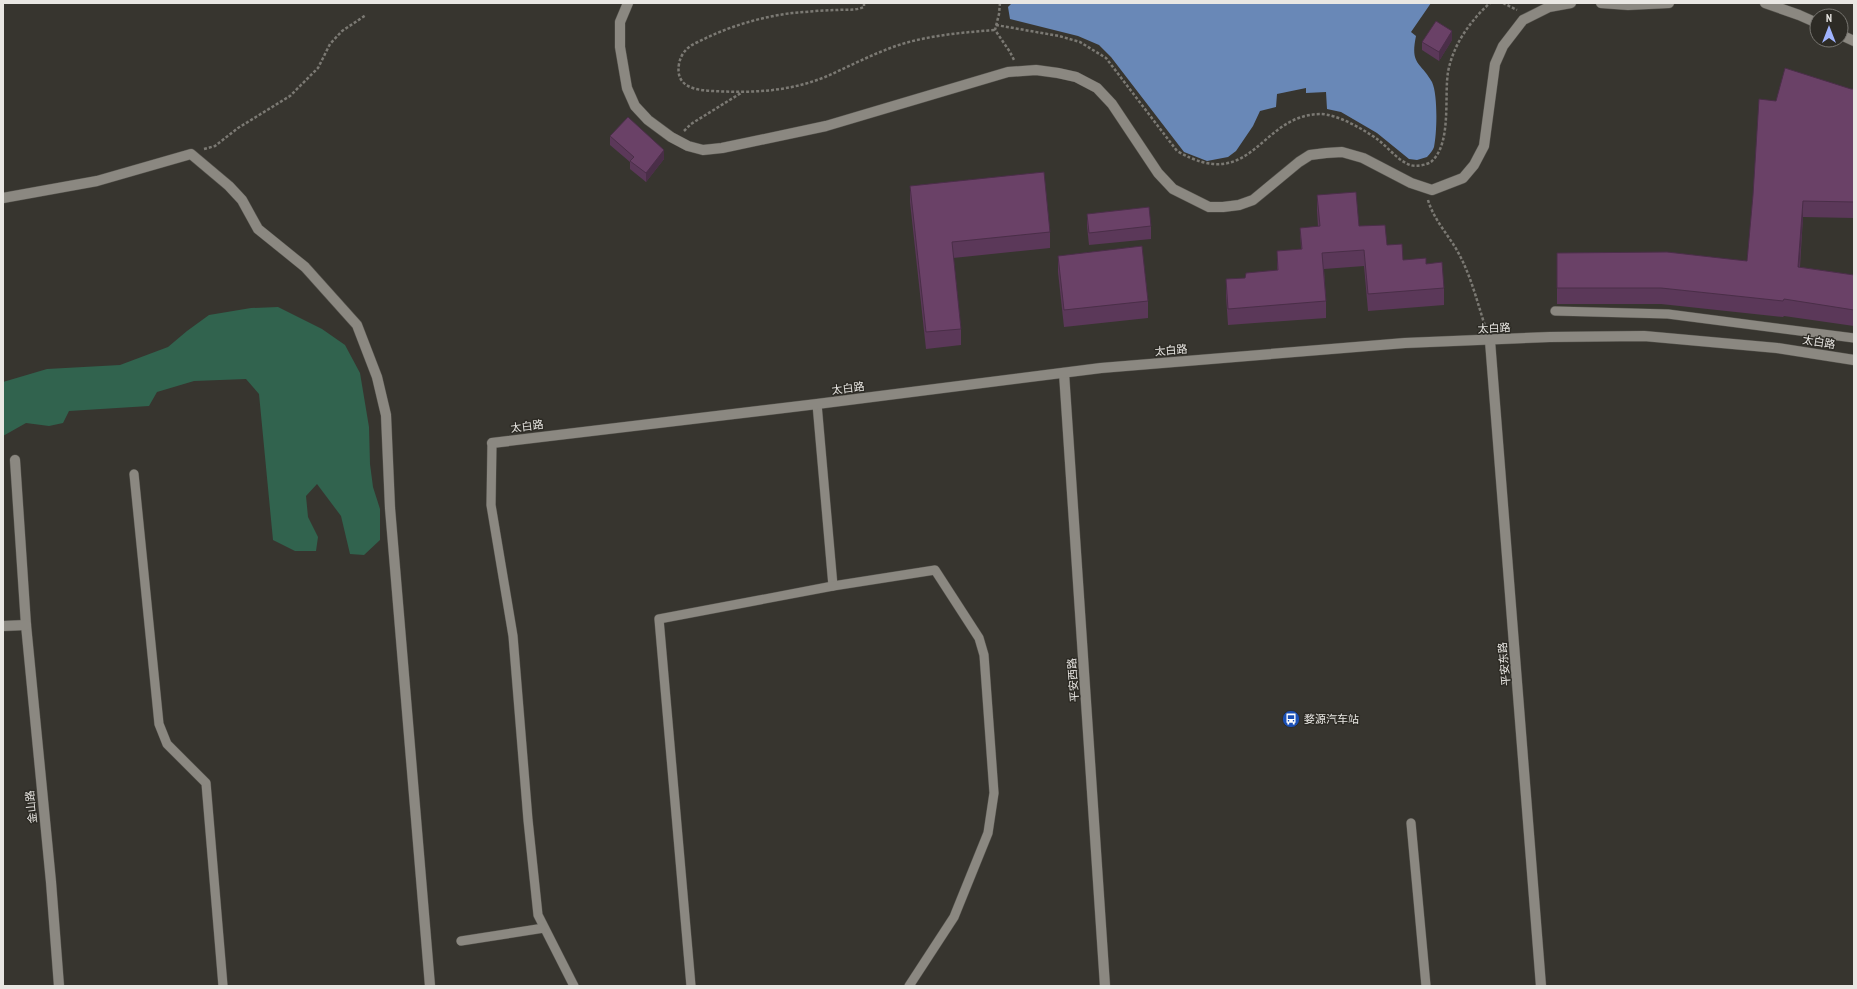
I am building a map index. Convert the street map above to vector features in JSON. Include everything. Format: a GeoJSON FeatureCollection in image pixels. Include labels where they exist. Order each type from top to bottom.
{"type":"FeatureCollection","features":[{"type":"Feature","properties":{"kind":"street"},"geometry":{"type":"LineString","coordinates":[[628,3],[620,22],[620,47],[627,88],[634,106],[648,120],[675,139],[688,146],[703,150],[722,148],[826,126],[1008,72],[1036,70],[1076,77],[1097,88],[1112,104],[1158,173],[1173,189],[1209,207],[1239,205],[1253,200],[1299,162],[1310,155],[1326,153],[1342,152],[1363,158],[1411,183],[1432,190],[1452,184],[1463,178],[1474,165],[1484,146],[1495,64],[1503,46],[1523,20],[1549,7],[1571,3]]}},
{"type":"Feature","properties":{"kind":"street"},"geometry":{"type":"LineString","coordinates":[[1601,3],[1628,5],[1669,3]]}},
{"type":"Feature","properties":{"kind":"street"},"geometry":{"type":"LineString","coordinates":[[1766,3],[1809,19]]}},
{"type":"Feature","properties":{"kind":"street"},"geometry":{"type":"LineString","coordinates":[[3,198],[97,181],[190,154],[229,186],[242,200],[258,229],[305,267],[357,325],[377,377],[386,415],[390,508],[430,986]]}},
{"type":"Feature","properties":{"kind":"street","name":"太白路"},"geometry":{"type":"LineString","coordinates":[[492,442],[1109,368],[1405,343],[1490,341],[1550,337],[1644,336],[1776,348],[1854,360]]}},
{"type":"Feature","properties":{"kind":"street","name":"平安东路"},"geometry":{"type":"LineString","coordinates":[[1490,341],[1541,986]]}},
{"type":"Feature","properties":{"kind":"street","name":"平安西路"},"geometry":{"type":"LineString","coordinates":[[1064,373],[1105,986]]}},
{"type":"Feature","properties":{"kind":"street","name":"金山路"},"geometry":{"type":"LineString","coordinates":[[16,460],[26,625],[50,874],[59,986]]}},
{"type":"Feature","properties":{"kind":"street"},"geometry":{"type":"LineString","coordinates":[[3,626],[26,625]]}},
{"type":"Feature","properties":{"kind":"lane"},"geometry":{"type":"LineString","coordinates":[[1554,311],[1668,314],[1854,338]]}},
{"type":"Feature","properties":{"kind":"lane"},"geometry":{"type":"LineString","coordinates":[[817,404],[833,586]]}},
{"type":"Feature","properties":{"kind":"lane"},"geometry":{"type":"LineString","coordinates":[[492,442],[491,505],[513,636],[528,820],[538,915],[574,986]]}},
{"type":"Feature","properties":{"kind":"lane"},"geometry":{"type":"LineString","coordinates":[[134,474],[145,598],[159,724],[167,744],[206,783],[222,986]]}},
{"type":"Feature","properties":{"kind":"lane"},"geometry":{"type":"LineString","coordinates":[[691,986],[659,619],[833,586],[935,570],[980,638],[984,655],[994,793],[988,834],[954,917],[909,986]]}},
{"type":"Feature","properties":{"kind":"lane"},"geometry":{"type":"LineString","coordinates":[[1411,824],[1426,986]]}},
{"type":"Feature","properties":{"kind":"lane"},"geometry":{"type":"LineString","coordinates":[[461,941],[544,928]]}},
{"type":"Feature","properties":{"kind":"path"},"geometry":{"type":"LineString","coordinates":[[864,3],[864,7],[857,10],[800,13],[758,19],[702,40],[684,51],[678,68],[681,79],[687,86],[699,90],[741,92],[772,91],[806,83],[916,40],[957,33],[995,30]]}},
{"type":"Feature","properties":{"kind":"path"},"geometry":{"type":"LineString","coordinates":[[1000,3],[995,30],[1010,52],[1019,71]]}},
{"type":"Feature","properties":{"kind":"path"},"geometry":{"type":"LineString","coordinates":[[996,25],[1059,36],[1080,42],[1106,58],[1177,151],[1192,160],[1208,164],[1235,162],[1251,153],[1292,120],[1306,115],[1321,114],[1333,116],[1348,122],[1376,139],[1399,158],[1411,165],[1418,166],[1430,162],[1436,155],[1445,134],[1448,71],[1455,50],[1477,15],[1490,3]]}},
{"type":"Feature","properties":{"kind":"path"},"geometry":{"type":"LineString","coordinates":[[190,154],[214,146],[238,128],[290,96],[318,68],[330,44],[342,31],[366,15]]}},
{"type":"Feature","properties":{"kind":"path"},"geometry":{"type":"LineString","coordinates":[[675,139],[691,124],[741,92]]}},
{"type":"Feature","properties":{"kind":"path"},"geometry":{"type":"LineString","coordinates":[[1424,187],[1431,212],[1449,237],[1460,257],[1490,341]]}},
{"type":"Feature","properties":{"kind":"green space"},"geometry":{"type":"Polygon","coordinates":[[[278,307],[322,329],[345,345],[360,373],[369,427],[370,464],[373,487],[380,509],[380,540],[364,555],[350,554],[341,516],[317,484],[306,496],[308,517],[318,537],[316,551],[295,551],[273,540],[259,394],[246,379],[194,381],[157,392],[149,406],[69,411],[63,423],[49,426],[26,423],[3,436],[3,382],[47,369],[120,365],[168,347],[209,315],[251,308],[278,307]]]}},
{"type":"Feature","properties":{"kind":"water"},"geometry":{"type":"Polygon","coordinates":[[[1012,3],[1431,3],[1411,32],[1416,36],[1414,45],[1415,58],[1428,75],[1434,88],[1436,133],[1434,147],[1427,157],[1417,160],[1409,159],[1377,133],[1341,112],[1327,109],[1326,92],[1306,93],[1306,88],[1277,94],[1276,107],[1260,111],[1253,126],[1236,151],[1228,157],[1207,161],[1184,152],[1111,57],[1099,45],[1078,36],[1010,19],[1008,7],[1012,3]]]}},
{"type":"Feature","properties":{"kind":"building"},"geometry":{"type":"Polygon","coordinates":[[[1436,21],[1452,31],[1439,52],[1422,42],[1436,21]]]}},
{"type":"Feature","properties":{"kind":"building"},"geometry":{"type":"Polygon","coordinates":[[[1785,68],[1854,89],[1854,202],[1803,201],[1798,267],[1854,275],[1854,310],[1784,299],[1783,301],[1661,288],[1557,288],[1557,253],[1667,252],[1747,261],[1759,99],[1776,101],[1785,68]]]}},
{"type":"Feature","properties":{"kind":"building"},"geometry":{"type":"Polygon","coordinates":[[[628,117],[664,150],[646,173],[630,161],[634,157],[610,136],[628,117]]]}},
{"type":"Feature","properties":{"kind":"building"},"geometry":{"type":"Polygon","coordinates":[[[1044,172],[1050,232],[952,242],[961,329],[926,332],[910,186],[1044,172]]]}},
{"type":"Feature","properties":{"kind":"building"},"geometry":{"type":"Polygon","coordinates":[[[1356,192],[1359,226],[1385,225],[1387,245],[1402,244],[1403,260],[1426,258],[1426,264],[1442,262],[1444,288],[1368,294],[1364,250],[1322,253],[1326,301],[1228,309],[1226,279],[1245,278],[1246,273],[1278,270],[1277,251],[1302,249],[1300,228],[1320,226],[1317,195],[1356,192]]]}},
{"type":"Feature","properties":{"kind":"building"},"geometry":{"type":"Polygon","coordinates":[[[1149,207],[1151,226],[1089,233],[1087,214],[1149,207]]]}},
{"type":"Feature","properties":{"kind":"building"},"geometry":{"type":"Polygon","coordinates":[[[1142,246],[1148,301],[1064,310],[1058,256],[1142,246]]]}},
{"type":"Feature","properties":{"kind":"place","name":"婺源汽车站"},"geometry":{"type":"Point","coordinates":[1291,719]}}]}
